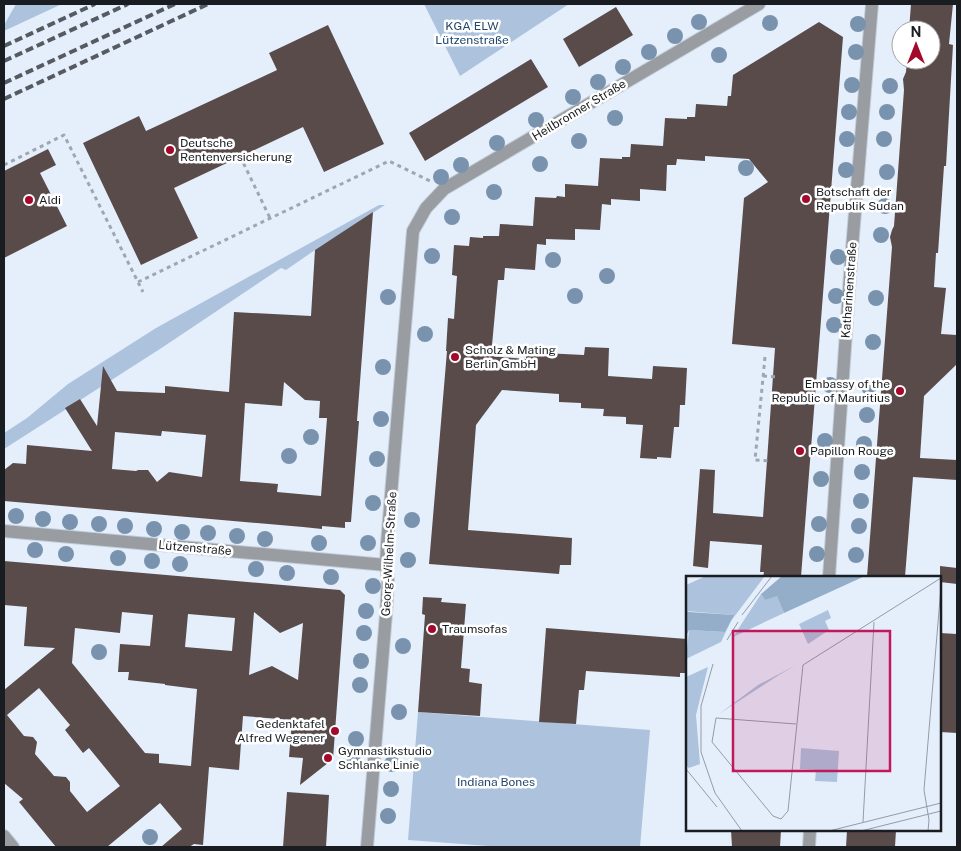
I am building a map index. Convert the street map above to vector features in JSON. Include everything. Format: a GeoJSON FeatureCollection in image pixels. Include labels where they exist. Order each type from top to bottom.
{"type":"FeatureCollection","features":[{"type":"Feature","properties":{"kind":"street","name":"Heilbronner Straße"},"geometry":{"type":"LineString","coordinates":[[412,231],[426,208],[444,189],[758,4]]}},
{"type":"Feature","properties":{"kind":"street","name":"Katharinenstraße"},"geometry":{"type":"LineString","coordinates":[[828,576],[872,4]]}},
{"type":"Feature","properties":{"kind":"street","name":"Georg-Wilhelm-Straße"},"geometry":{"type":"LineString","coordinates":[[367,847],[386,614],[388,580],[386,565],[412,231]]}},
{"type":"Feature","properties":{"kind":"street","name":"Lützenstraße"},"geometry":{"type":"LineString","coordinates":[[4,531],[386,565]]}},
{"type":"Feature","properties":{"kind":"street"},"geometry":{"type":"LineString","coordinates":[[809,847],[810,831]]}},
{"type":"Feature","properties":{"kind":"street"},"geometry":{"type":"LineString","coordinates":[[4,836],[13,847]]}},
{"type":"Feature","properties":{"kind":"path"},"geometry":{"type":"LineString","coordinates":[[4,165],[64,135],[143,292]]}},
{"type":"Feature","properties":{"kind":"path"},"geometry":{"type":"LineString","coordinates":[[240,156],[270,219]]}},
{"type":"Feature","properties":{"kind":"path"},"geometry":{"type":"LineString","coordinates":[[138,282],[390,161],[432,182]]}},
{"type":"Feature","properties":{"kind":"path"},"geometry":{"type":"LineString","coordinates":[[765,357],[756,460],[771,461]]}},
{"type":"Feature","properties":{"kind":"path"},"geometry":{"type":"LineString","coordinates":[[763,376],[778,377]]}},
{"type":"Feature","properties":{"kind":"green space"},"geometry":{"type":"Polygon","coordinates":[[[16,4],[62,4],[4,31],[4,25],[16,4]]]}},
{"type":"Feature","properties":{"kind":"green space","name":"KGA ELW Lützenstraße"},"geometry":{"type":"Polygon","coordinates":[[[424,4],[569,4],[460,76],[424,4]]]}},
{"type":"Feature","properties":{"kind":"green space"},"geometry":{"type":"Polygon","coordinates":[[[379,205],[385,205],[286,270],[281,268],[163,347],[4,449],[4,433],[27,418],[68,384],[156,328],[379,205]]]}},
{"type":"Feature","properties":{"kind":"green space","name":"Indiana Bones"},"geometry":{"type":"Polygon","coordinates":[[[418,712],[650,730],[640,847],[502,847],[408,840],[418,712]]]}},
{"type":"Feature","properties":{"kind":"building"},"geometry":{"type":"Polygon","coordinates":[[[911,4],[953,4],[949,44],[953,45],[946,166],[944,166],[934,287],[946,288],[941,334],[957,335],[957,364],[924,396],[920,458],[957,460],[957,480],[913,477],[905,576],[867,576],[892,247],[890,237],[894,226],[904,90],[903,79],[906,70],[941,70],[941,20],[910,20],[911,4]]]}},
{"type":"Feature","properties":{"kind":"building"},"geometry":{"type":"Polygon","coordinates":[[[616,7],[633,35],[579,67],[563,39],[616,7]]]}},
{"type":"Feature","properties":{"kind":"building"},"geometry":{"type":"Polygon","coordinates":[[[819,22],[843,37],[801,576],[763,576],[764,572],[760,572],[762,545],[710,541],[708,568],[693,566],[700,469],[715,470],[713,513],[763,517],[775,348],[732,344],[744,198],[768,182],[749,159],[705,156],[705,161],[677,159],[676,165],[667,165],[666,191],[640,189],[640,201],[611,199],[611,205],[602,204],[600,230],[575,229],[575,240],[546,239],[546,245],[537,244],[535,270],[505,268],[504,280],[498,280],[491,356],[526,359],[526,346],[543,347],[543,353],[584,355],[585,347],[609,348],[608,376],[652,379],[653,366],[687,368],[685,405],[680,405],[679,427],[674,427],[671,458],[640,458],[643,425],[626,424],[626,417],[603,416],[604,409],[581,408],[581,403],[559,402],[559,394],[502,390],[476,425],[468,530],[572,538],[571,565],[560,565],[559,574],[429,564],[447,351],[448,318],[454,319],[457,276],[452,275],[454,245],[469,246],[470,237],[499,236],[500,224],[533,226],[535,197],[565,197],[565,184],[598,186],[600,158],[622,159],[622,157],[630,157],[631,144],[663,146],[665,118],[687,119],[687,117],[695,117],[696,104],[727,106],[728,96],[731,96],[733,75],[819,22]]]}},
{"type":"Feature","properties":{"kind":"building","name":"Deutsche Rentenversicherung"},"geometry":{"type":"Polygon","coordinates":[[[328,25],[384,144],[324,172],[303,127],[174,188],[198,238],[141,265],[83,143],[139,116],[146,131],[277,70],[269,53],[328,25]]]}},
{"type":"Feature","properties":{"kind":"building"},"geometry":{"type":"Polygon","coordinates":[[[531,59],[548,87],[425,161],[409,133],[531,59]]]}},
{"type":"Feature","properties":{"kind":"building","name":"Aldi"},"geometry":{"type":"Polygon","coordinates":[[[48,149],[56,165],[40,173],[67,226],[4,258],[4,171],[48,149]]]}},
{"type":"Feature","properties":{"kind":"building"},"geometry":{"type":"Polygon","coordinates":[[[373,212],[351,522],[345,522],[345,528],[322,526],[322,529],[4,501],[4,470],[13,463],[26,464],[27,445],[92,451],[65,408],[80,399],[97,426],[103,366],[117,391],[165,393],[165,386],[229,392],[234,312],[311,316],[315,250],[373,212]],[[284,382],[282,406],[245,403],[240,481],[278,484],[277,492],[321,496],[327,418],[319,418],[320,401],[305,400],[284,382]],[[162,431],[161,436],[115,432],[112,469],[148,470],[157,482],[169,472],[202,477],[206,435],[162,431]]]}},
{"type":"Feature","properties":{"kind":"building"},"geometry":{"type":"Polygon","coordinates":[[[4,561],[340,590],[345,595],[333,759],[300,785],[303,758],[289,757],[292,720],[243,716],[239,770],[209,767],[203,845],[161,847],[182,829],[160,803],[107,847],[56,847],[19,802],[23,799],[4,783],[4,690],[55,648],[24,646],[27,607],[4,605],[4,561]],[[122,612],[120,633],[75,628],[72,663],[145,753],[159,754],[159,763],[191,766],[197,689],[128,680],[129,672],[118,672],[120,644],[150,646],[153,615],[122,612]],[[254,612],[249,675],[272,666],[298,680],[303,623],[280,633],[254,612]],[[188,614],[185,647],[232,651],[235,618],[188,614]],[[39,688],[7,715],[24,736],[33,737],[37,742],[35,754],[54,776],[66,777],[70,782],[70,791],[87,812],[120,786],[89,748],[83,753],[65,730],[70,725],[39,688]]]}},
{"type":"Feature","properties":{"kind":"building"},"geometry":{"type":"Polygon","coordinates":[[[940,566],[957,568],[957,584],[941,582],[940,566]]]}},
{"type":"Feature","properties":{"kind":"building"},"geometry":{"type":"Polygon","coordinates":[[[423,597],[442,598],[441,602],[466,604],[461,668],[470,669],[469,682],[482,684],[480,716],[418,712],[425,615],[422,614],[423,597]]]}},
{"type":"Feature","properties":{"kind":"building"},"geometry":{"type":"Polygon","coordinates":[[[546,628],[686,639],[686,673],[680,673],[680,677],[586,671],[584,690],[579,690],[576,724],[539,722],[546,628]]]}},
{"type":"Feature","properties":{"kind":"building"},"geometry":{"type":"Polygon","coordinates":[[[941,633],[957,634],[957,733],[941,732],[941,633]]]}},
{"type":"Feature","properties":{"kind":"building"},"geometry":{"type":"Polygon","coordinates":[[[287,792],[329,795],[326,847],[283,847],[287,792]]]}},
{"type":"Feature","properties":{"kind":"building"},"geometry":{"type":"Polygon","coordinates":[[[731,831],[781,831],[780,847],[732,847],[731,831]]]}},
{"type":"Feature","properties":{"kind":"building"},"geometry":{"type":"Polygon","coordinates":[[[847,831],[896,831],[895,847],[846,847],[847,831]]]}},
{"type":"Feature","properties":{"kind":"railway"},"geometry":{"type":"LineString","coordinates":[[4,46],[95,4]]}},
{"type":"Feature","properties":{"kind":"railway"},"geometry":{"type":"LineString","coordinates":[[4,61],[128,4]]}},
{"type":"Feature","properties":{"kind":"railway"},"geometry":{"type":"LineString","coordinates":[[4,83],[175,4]]}},
{"type":"Feature","properties":{"kind":"railway"},"geometry":{"type":"LineString","coordinates":[[4,99],[208,4]]}},
{"type":"Feature","properties":{"kind":"place","name":"Deutsche Rentenversicherung"},"geometry":{"type":"Point","coordinates":[170,150]}},
{"type":"Feature","properties":{"kind":"place","name":"Botschaft der Republik Sudan"},"geometry":{"type":"Point","coordinates":[806,199]}},
{"type":"Feature","properties":{"kind":"place","name":"Aldi"},"geometry":{"type":"Point","coordinates":[29,200]}},
{"type":"Feature","properties":{"kind":"place","name":"Scholz & Mating Berlin GmbH"},"geometry":{"type":"Point","coordinates":[455,357]}},
{"type":"Feature","properties":{"kind":"place","name":"Embassy of the Republic of Mauritius"},"geometry":{"type":"Point","coordinates":[900,391]}},
{"type":"Feature","properties":{"kind":"place","name":"Papillon Rouge"},"geometry":{"type":"Point","coordinates":[800,451]}},
{"type":"Feature","properties":{"kind":"place","name":"Traumsofas"},"geometry":{"type":"Point","coordinates":[432,629]}},
{"type":"Feature","properties":{"kind":"place","name":"Gedenktafel Alfred Wegener"},"geometry":{"type":"Point","coordinates":[335,731]}},
{"type":"Feature","properties":{"kind":"place","name":"Gymnastikstudio Schlanke Linie"},"geometry":{"type":"Point","coordinates":[328,758]}}]}
